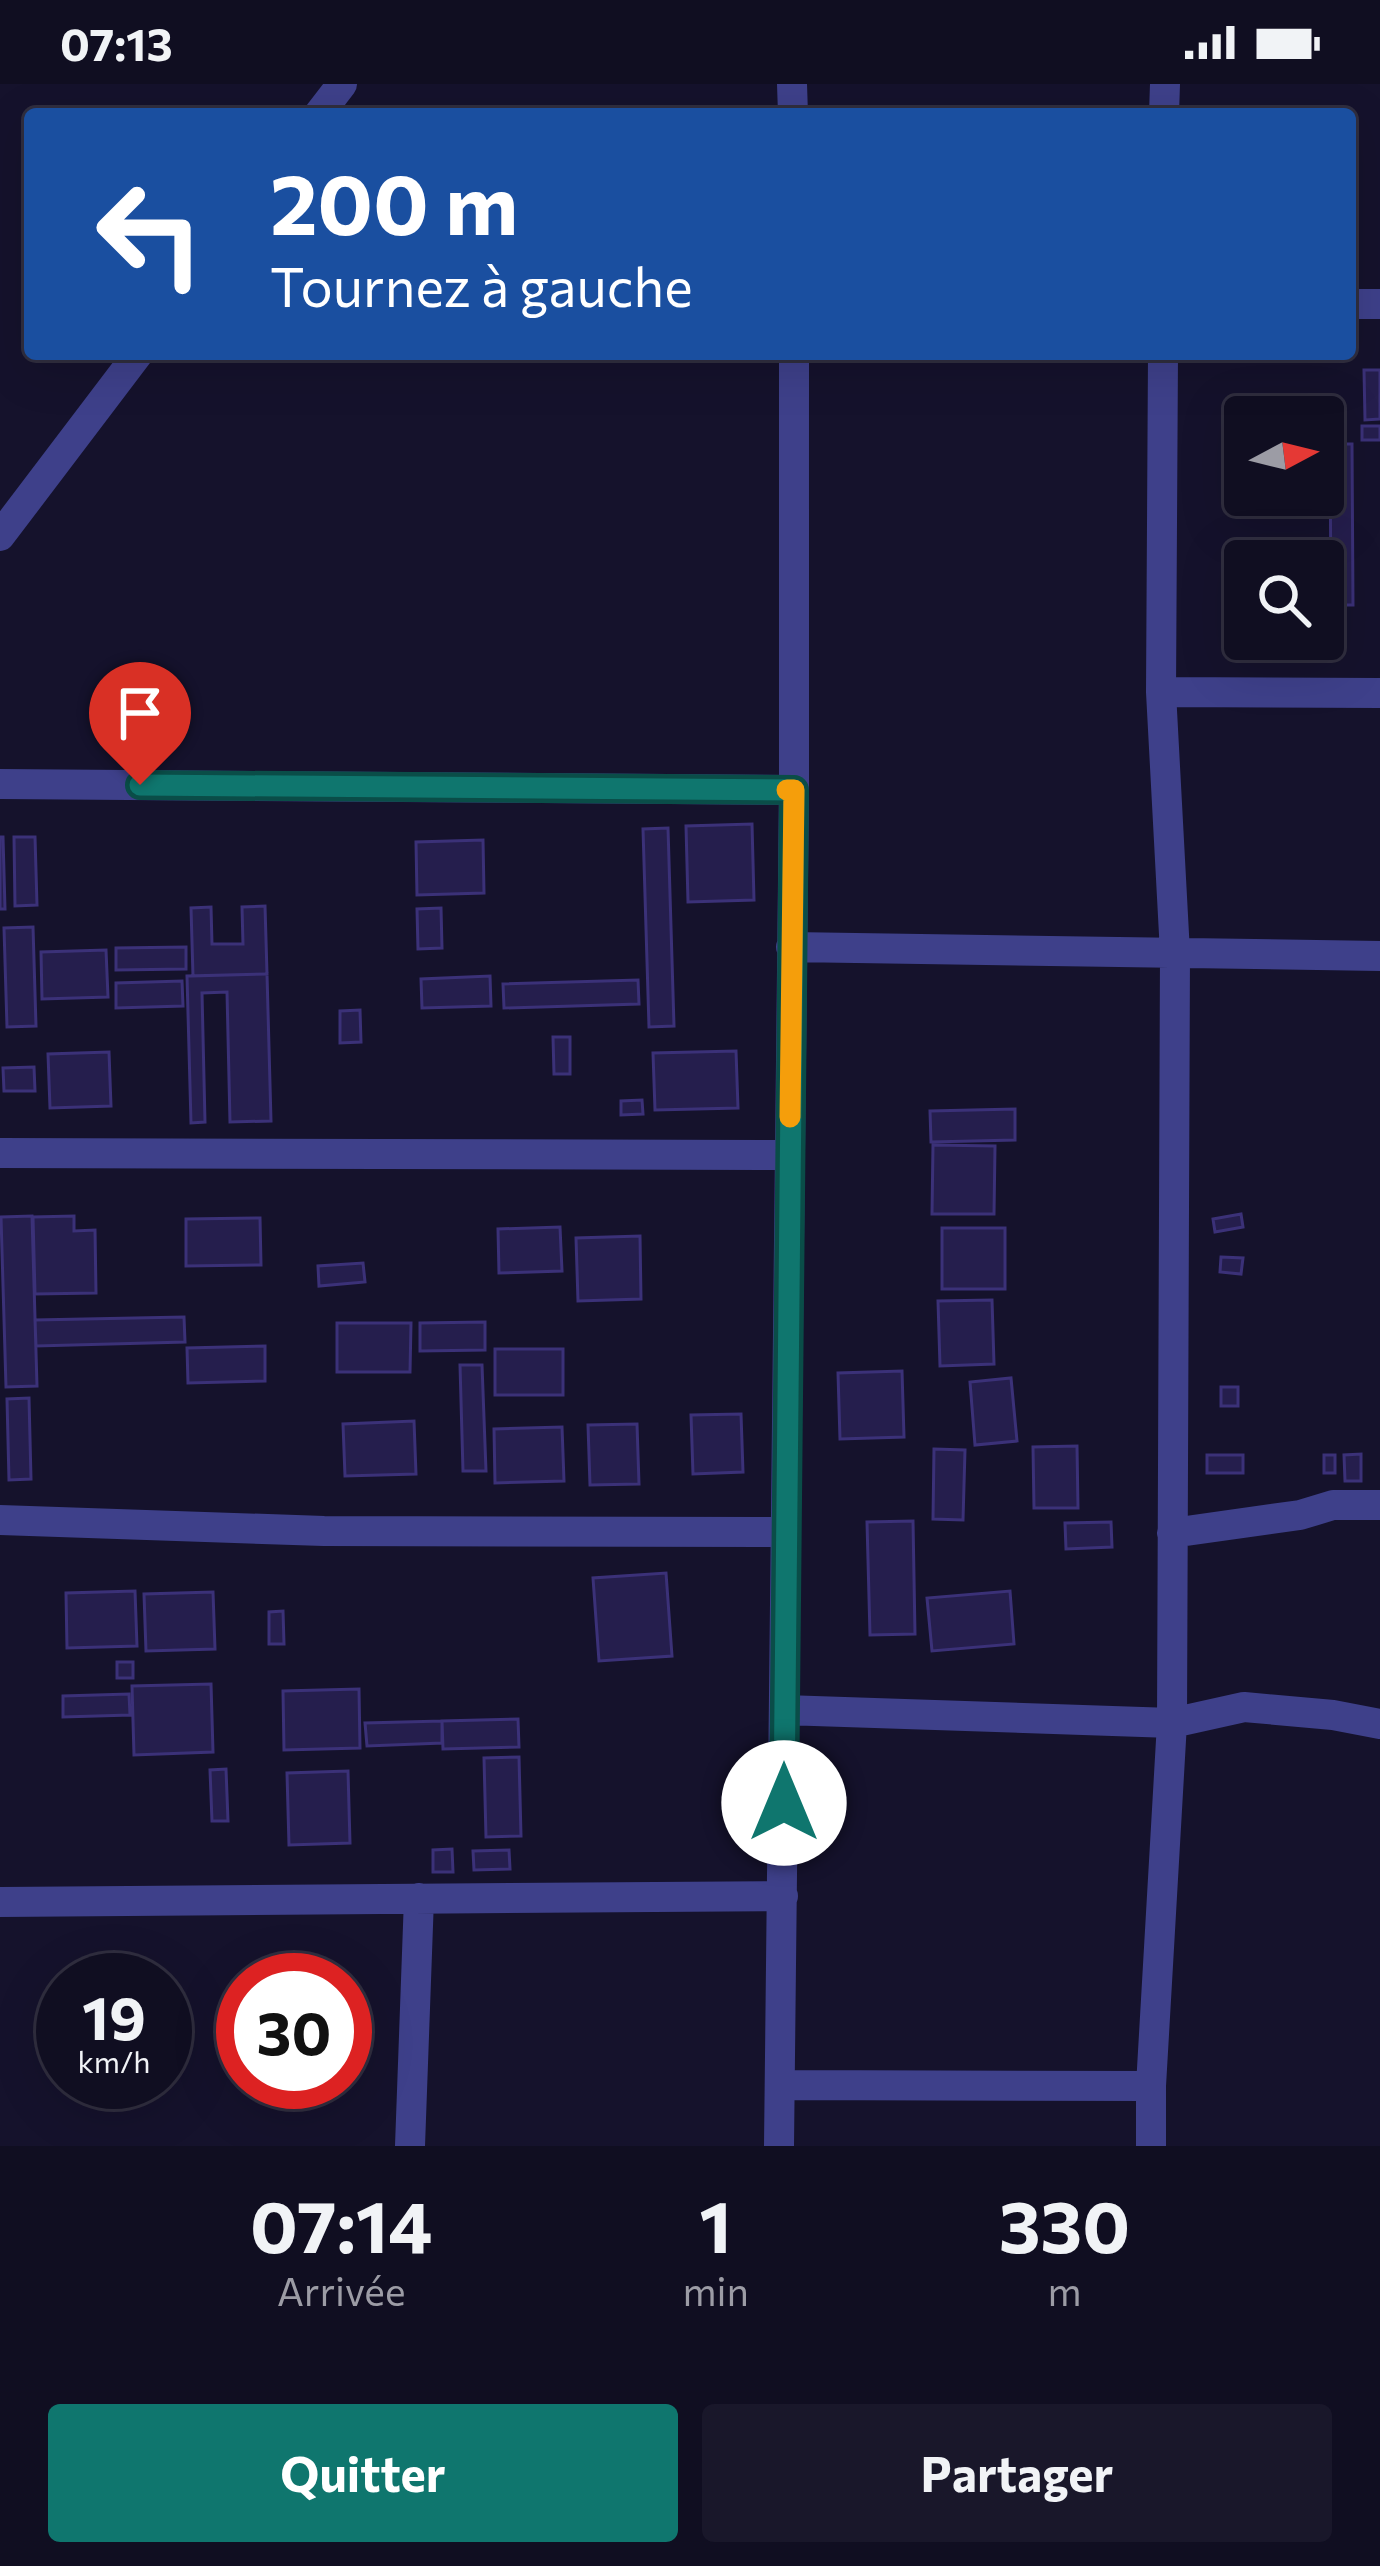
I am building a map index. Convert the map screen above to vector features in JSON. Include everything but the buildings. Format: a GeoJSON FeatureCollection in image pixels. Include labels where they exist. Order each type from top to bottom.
{"type":"FeatureCollection","features":[{"type":"Feature","properties":{"kind":"street"},"geometry":{"type":"LineString","coordinates":[[324,108],[342,84]]}},
{"type":"Feature","properties":{"kind":"street"},"geometry":{"type":"LineString","coordinates":[[0,536],[133,360]]}},
{"type":"Feature","properties":{"kind":"street"},"geometry":{"type":"LineString","coordinates":[[779,2146],[794,790],[794,360]]}},
{"type":"Feature","properties":{"kind":"street"},"geometry":{"type":"LineString","coordinates":[[1151,2146],[1172,1723],[1175,953],[1161,692],[1162,360]]}},
{"type":"Feature","properties":{"kind":"street"},"geometry":{"type":"LineString","coordinates":[[1161,692],[1380,693]]}},
{"type":"Feature","properties":{"kind":"street"},"geometry":{"type":"LineString","coordinates":[[0,784],[794,790]]}},
{"type":"Feature","properties":{"kind":"street"},"geometry":{"type":"LineString","coordinates":[[791,947],[1380,956]]}},
{"type":"Feature","properties":{"kind":"street"},"geometry":{"type":"LineString","coordinates":[[0,1153],[789,1155]]}},
{"type":"Feature","properties":{"kind":"street"},"geometry":{"type":"LineString","coordinates":[[1172,1533],[1300,1515],[1334,1505],[1380,1505]]}},
{"type":"Feature","properties":{"kind":"street"},"geometry":{"type":"LineString","coordinates":[[0,1520],[324,1531],[784,1532]]}},
{"type":"Feature","properties":{"kind":"street"},"geometry":{"type":"LineString","coordinates":[[784,1710],[1172,1723],[1244,1707],[1380,1724]]}},
{"type":"Feature","properties":{"kind":"street"},"geometry":{"type":"LineString","coordinates":[[0,1902],[783,1896]]}},
{"type":"Feature","properties":{"kind":"street"},"geometry":{"type":"LineString","coordinates":[[410,2146],[418,1898]]}},
{"type":"Feature","properties":{"kind":"street"},"geometry":{"type":"LineString","coordinates":[[780,2085],[1151,2086]]}},
{"type":"Feature","properties":{"kind":"slow traffic"},"geometry":{"type":"LineString","coordinates":[[787,790],[794,790],[790,1117]]}},
{"type":"Feature","properties":{"kind":"route"},"geometry":{"type":"LineString","coordinates":[[140,785],[794,790],[784,1803]]}}]}
